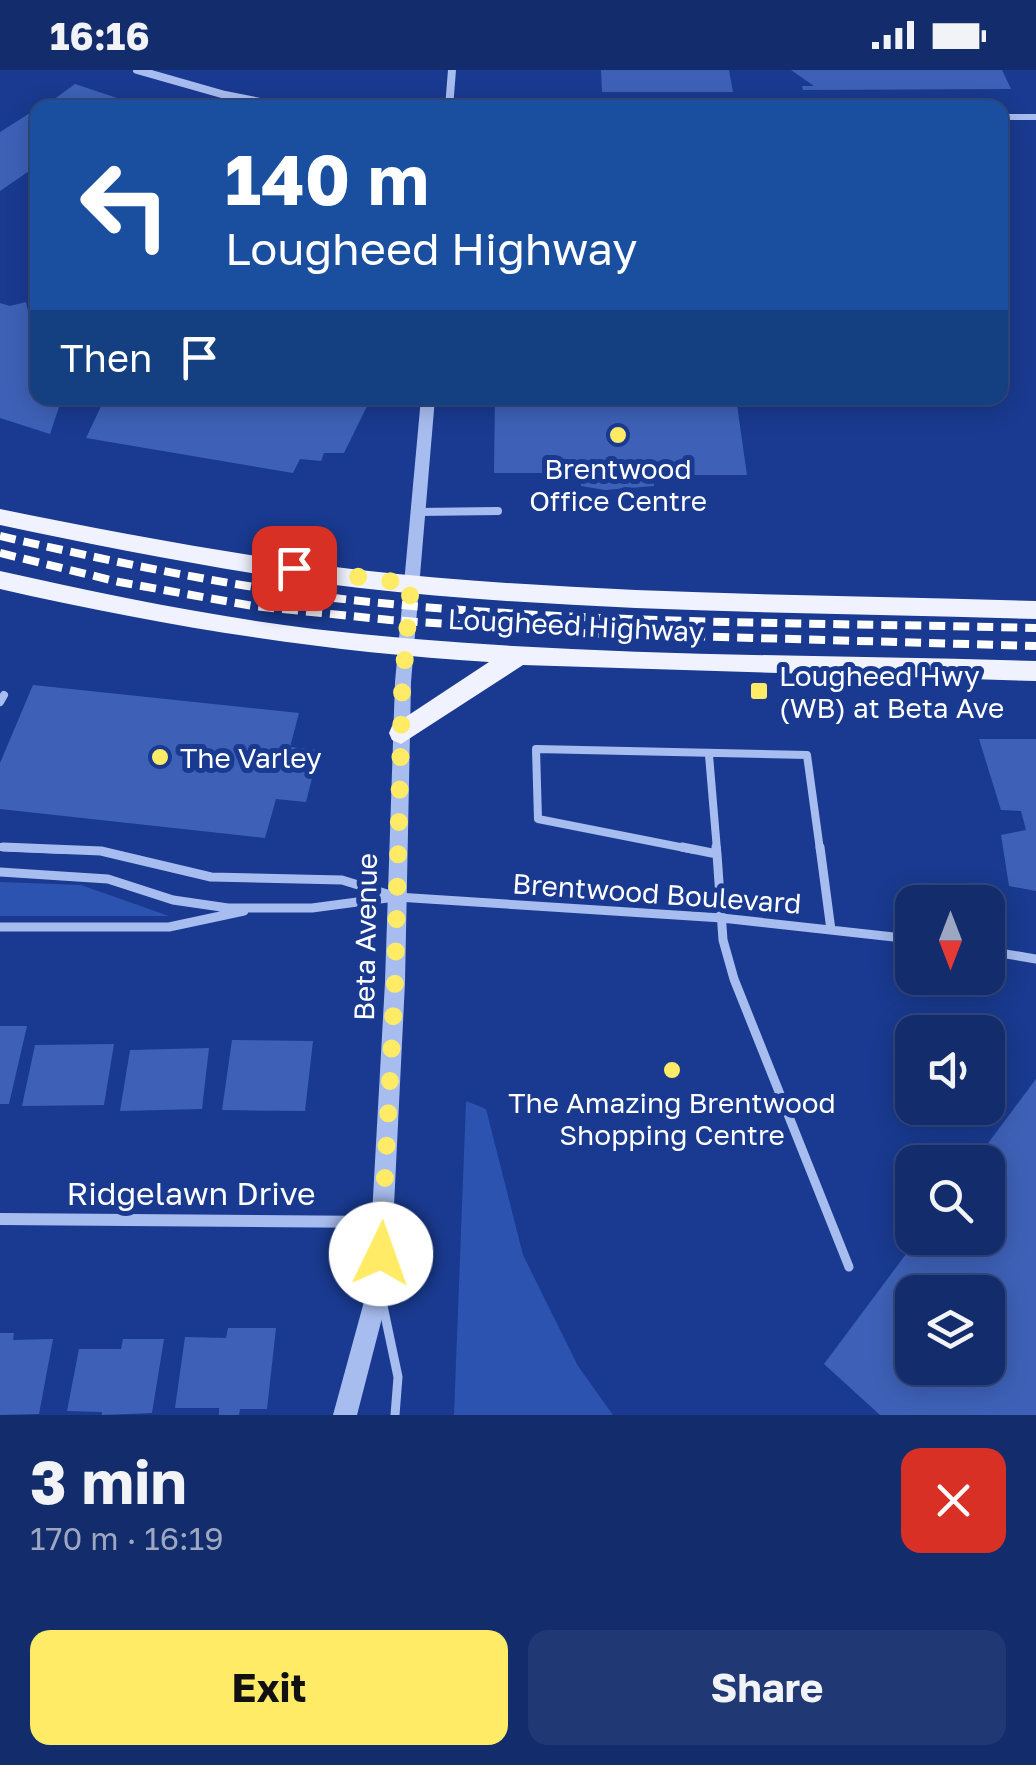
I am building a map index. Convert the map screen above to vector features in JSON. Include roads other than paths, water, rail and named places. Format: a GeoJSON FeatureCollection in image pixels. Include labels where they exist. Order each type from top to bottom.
{"type":"FeatureCollection","features":[{"type":"Feature","properties":{"kind":"main road","name":"Lougheed Highway"},"geometry":{"type":"LineString","coordinates":[[0,517],[139,547],[411,584],[632,597],[1036,610]]}},
{"type":"Feature","properties":{"kind":"main road","name":"Lougheed Highway"},"geometry":{"type":"LineString","coordinates":[[0,580],[262,631],[405,646],[519,654],[1036,671]]}},
{"type":"Feature","properties":{"kind":"main road"},"geometry":{"type":"LineString","coordinates":[[401,733],[519,654]]}},
{"type":"Feature","properties":{"kind":"street"},"geometry":{"type":"LineString","coordinates":[[136,70],[247,100]]}},
{"type":"Feature","properties":{"kind":"street"},"geometry":{"type":"LineString","coordinates":[[450,100],[452,70]]}},
{"type":"Feature","properties":{"kind":"street"},"geometry":{"type":"LineString","coordinates":[[1008,117],[1036,116]]}},
{"type":"Feature","properties":{"kind":"street","name":"Beta Avenue"},"geometry":{"type":"LineString","coordinates":[[345,1415],[379,1287],[405,646],[427,405]]}},
{"type":"Feature","properties":{"kind":"street","name":"Ridgelawn Drive"},"geometry":{"type":"LineString","coordinates":[[0,1220],[382,1222]]}},
{"type":"Feature","properties":{"kind":"lane"},"geometry":{"type":"LineString","coordinates":[[418,512],[498,511]]}},
{"type":"Feature","properties":{"kind":"lane"},"geometry":{"type":"LineString","coordinates":[[717,854],[538,818],[536,749],[808,754],[831,930]]}},
{"type":"Feature","properties":{"kind":"lane"},"geometry":{"type":"LineString","coordinates":[[709,754],[722,918],[734,979],[849,1268]]}},
{"type":"Feature","properties":{"kind":"lane"},"geometry":{"type":"LineString","coordinates":[[0,847],[101,851],[211,877],[342,880],[397,897]]}},
{"type":"Feature","properties":{"kind":"lane"},"geometry":{"type":"LineString","coordinates":[[0,872],[58,872],[125,882],[172,900],[255,908],[342,908],[397,897]]}},
{"type":"Feature","properties":{"kind":"lane","name":"Brentwood Boulevard"},"geometry":{"type":"LineString","coordinates":[[397,897],[722,918],[895,937]]}},
{"type":"Feature","properties":{"kind":"lane"},"geometry":{"type":"LineString","coordinates":[[0,928],[169,927],[255,908]]}},
{"type":"Feature","properties":{"kind":"lane"},"geometry":{"type":"LineString","coordinates":[[1005,954],[1036,959]]}},
{"type":"Feature","properties":{"kind":"lane"},"geometry":{"type":"LineString","coordinates":[[379,1287],[398,1377],[395,1415]]}},
{"type":"Feature","properties":{"kind":"railway"},"geometry":{"type":"LineString","coordinates":[[0,536],[250,586],[421,607],[685,621],[1036,628]]}},
{"type":"Feature","properties":{"kind":"railway"},"geometry":{"type":"LineString","coordinates":[[0,553],[119,582],[253,606],[390,620],[580,633],[1036,646]]}},
{"type":"Feature","properties":{"kind":"place","name":"Brentwood Office Centre"},"geometry":{"type":"Point","coordinates":[618,435]}},
{"type":"Feature","properties":{"kind":"place","name":"Lougheed Hwy (WB) at Beta Ave"},"geometry":{"type":"Point","coordinates":[759,691]}},
{"type":"Feature","properties":{"kind":"place","name":"The Varley"},"geometry":{"type":"Point","coordinates":[160,757]}},
{"type":"Feature","properties":{"kind":"place","name":"The Amazing Brentwood Shopping Centre"},"geometry":{"type":"Point","coordinates":[672,1070]}}]}
